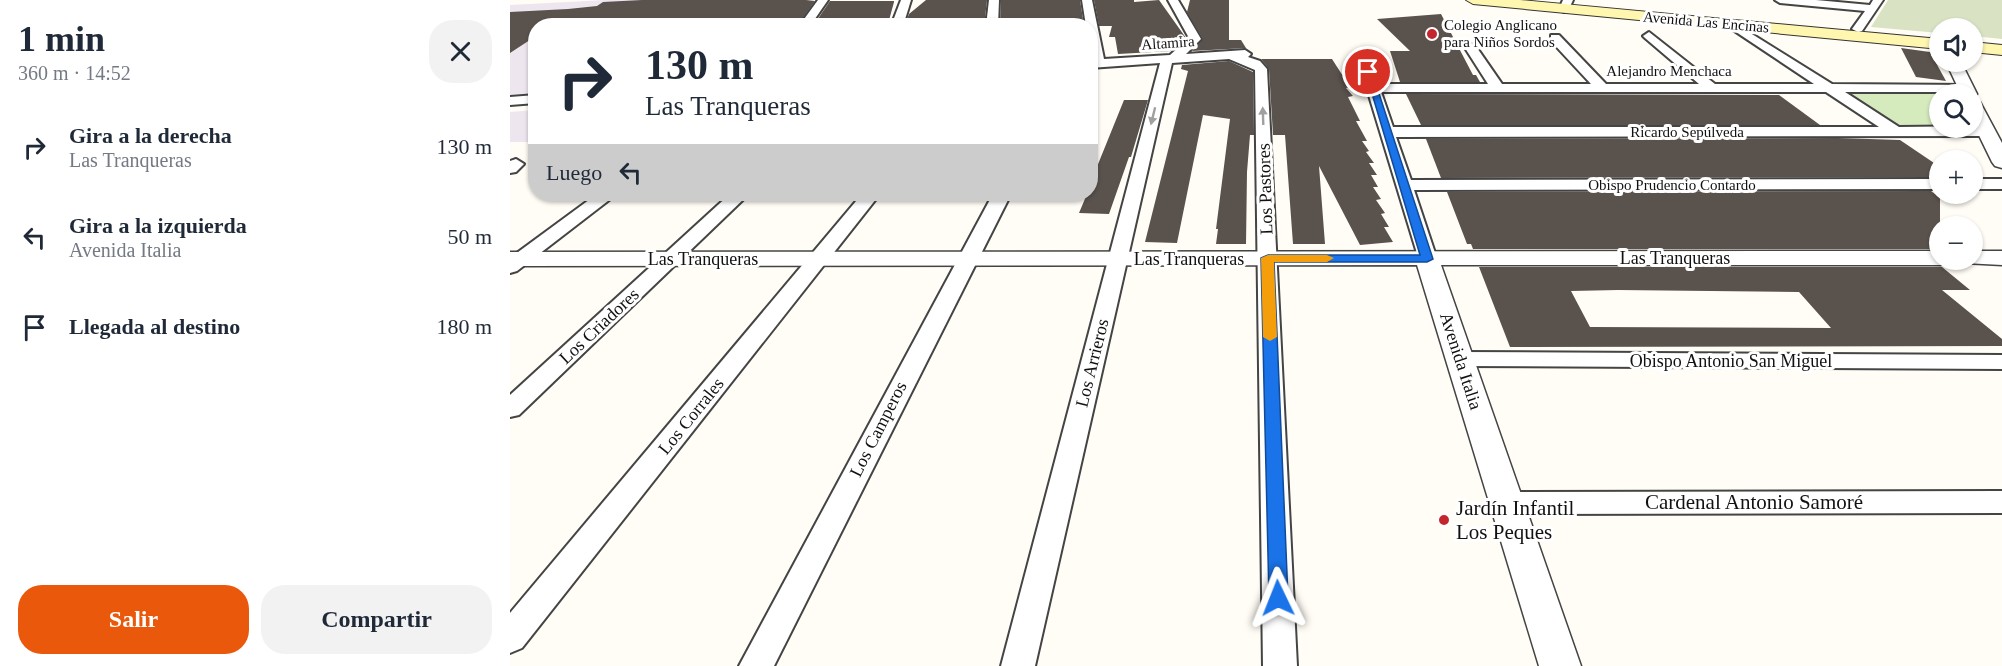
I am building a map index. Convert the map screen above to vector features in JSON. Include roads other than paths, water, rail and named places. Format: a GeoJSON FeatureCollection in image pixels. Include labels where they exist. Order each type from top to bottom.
{"type":"FeatureCollection","features":[{"type":"Feature","properties":{"kind":"main road","name":"Avenida Las Encinas"},"geometry":{"type":"LineString","coordinates":[[1473,0],[1566,4],[1929,36]]}},
{"type":"Feature","properties":{"kind":"main road","name":"Avenida Las Encinas"},"geometry":{"type":"LineString","coordinates":[[1544,0],[1731,24],[1929,43]]}},
{"type":"Feature","properties":{"kind":"main road"},"geometry":{"type":"LineString","coordinates":[[1983,41],[2002,43]]}},
{"type":"Feature","properties":{"kind":"main road"},"geometry":{"type":"LineString","coordinates":[[1983,48],[2002,50]]}},
{"type":"Feature","properties":{"kind":"street"},"geometry":{"type":"LineString","coordinates":[[810,18],[823,0]]}},
{"type":"Feature","properties":{"kind":"street"},"geometry":{"type":"LineString","coordinates":[[900,18],[906,0]]}},
{"type":"Feature","properties":{"kind":"street"},"geometry":{"type":"LineString","coordinates":[[993,18],[994,0]]}},
{"type":"Feature","properties":{"kind":"street"},"geometry":{"type":"LineString","coordinates":[[1088,0],[1090,18]]}},
{"type":"Feature","properties":{"kind":"street"},"geometry":{"type":"LineString","coordinates":[[1173,0],[1195,39],[1210,56]]}},
{"type":"Feature","properties":{"kind":"street"},"geometry":{"type":"LineString","coordinates":[[1780,0],[1875,4]]}},
{"type":"Feature","properties":{"kind":"street"},"geometry":{"type":"LineString","coordinates":[[1858,29],[1875,4]]}},
{"type":"Feature","properties":{"kind":"street"},"geometry":{"type":"LineString","coordinates":[[1731,24],[1897,132]]}},
{"type":"Feature","properties":{"kind":"street"},"geometry":{"type":"LineString","coordinates":[[1649,36],[1712,88]]}},
{"type":"Feature","properties":{"kind":"street"},"geometry":{"type":"LineString","coordinates":[[1555,38],[1602,88]]}},
{"type":"Feature","properties":{"kind":"street"},"geometry":{"type":"LineString","coordinates":[[1170,59],[1195,39]]}},
{"type":"Feature","properties":{"kind":"street"},"geometry":{"type":"LineString","coordinates":[[1471,48],[1498,88]]}},
{"type":"Feature","properties":{"kind":"street","name":"Altamira"},"geometry":{"type":"LineString","coordinates":[[1098,64],[1239,55]]}},
{"type":"Feature","properties":{"kind":"street","name":"Los Pastores"},"geometry":{"type":"LineString","coordinates":[[1239,55],[1261,69],[1280,666]]}},
{"type":"Feature","properties":{"kind":"street","name":"Avenida Italia"},"geometry":{"type":"LineString","coordinates":[[1363,56],[1560,666]]}},
{"type":"Feature","properties":{"kind":"street","name":"Los Arrieros"},"geometry":{"type":"LineString","coordinates":[[1018,666],[1118,259],[1170,59]]}},
{"type":"Feature","properties":{"kind":"street","name":"Alejandro Menchaca"},"geometry":{"type":"LineString","coordinates":[[1373,88],[1830,88],[1929,93]]}},
{"type":"Feature","properties":{"kind":"street"},"geometry":{"type":"LineString","coordinates":[[510,101],[528,100]]}},
{"type":"Feature","properties":{"kind":"street"},"geometry":{"type":"LineString","coordinates":[[1983,125],[2002,162]]}},
{"type":"Feature","properties":{"kind":"street","name":"Ricardo Sepúlveda"},"geometry":{"type":"LineString","coordinates":[[1388,132],[1986,131]]}},
{"type":"Feature","properties":{"kind":"street","name":"Obispo Prudencio Contardo"},"geometry":{"type":"LineString","coordinates":[[1404,185],[1929,184]]}},
{"type":"Feature","properties":{"kind":"street"},"geometry":{"type":"LineString","coordinates":[[1983,184],[2002,184]]}},
{"type":"Feature","properties":{"kind":"street"},"geometry":{"type":"LineString","coordinates":[[513,262],[598,201]]}},
{"type":"Feature","properties":{"kind":"street","name":"Los Criadores"},"geometry":{"type":"LineString","coordinates":[[510,409],[733,201]]}},
{"type":"Feature","properties":{"kind":"street","name":"Los Corrales"},"geometry":{"type":"LineString","coordinates":[[510,638],[865,201]]}},
{"type":"Feature","properties":{"kind":"street","name":"Los Camperos"},"geometry":{"type":"LineString","coordinates":[[756,666],[998,201]]}},
{"type":"Feature","properties":{"kind":"street","name":"Las Tranqueras"},"geometry":{"type":"LineString","coordinates":[[513,262],[818,259],[1929,258]]}},
{"type":"Feature","properties":{"kind":"street"},"geometry":{"type":"LineString","coordinates":[[1983,258],[2002,258]]}},
{"type":"Feature","properties":{"kind":"street","name":"Obispo Antonio San Miguel"},"geometry":{"type":"LineString","coordinates":[[1460,359],[2002,362]]}},
{"type":"Feature","properties":{"kind":"street","name":"Cardenal Antonio Samoré"},"geometry":{"type":"LineString","coordinates":[[1506,503],[2002,501]]}},
{"type":"Feature","properties":{"kind":"place","name":"Colegio Anglicano para Niños Sordos"},"geometry":{"type":"Point","coordinates":[1432,34]}},
{"type":"Feature","properties":{"kind":"place","name":"Jardín Infantil Los Peques"},"geometry":{"type":"Point","coordinates":[1444,520]}}]}
